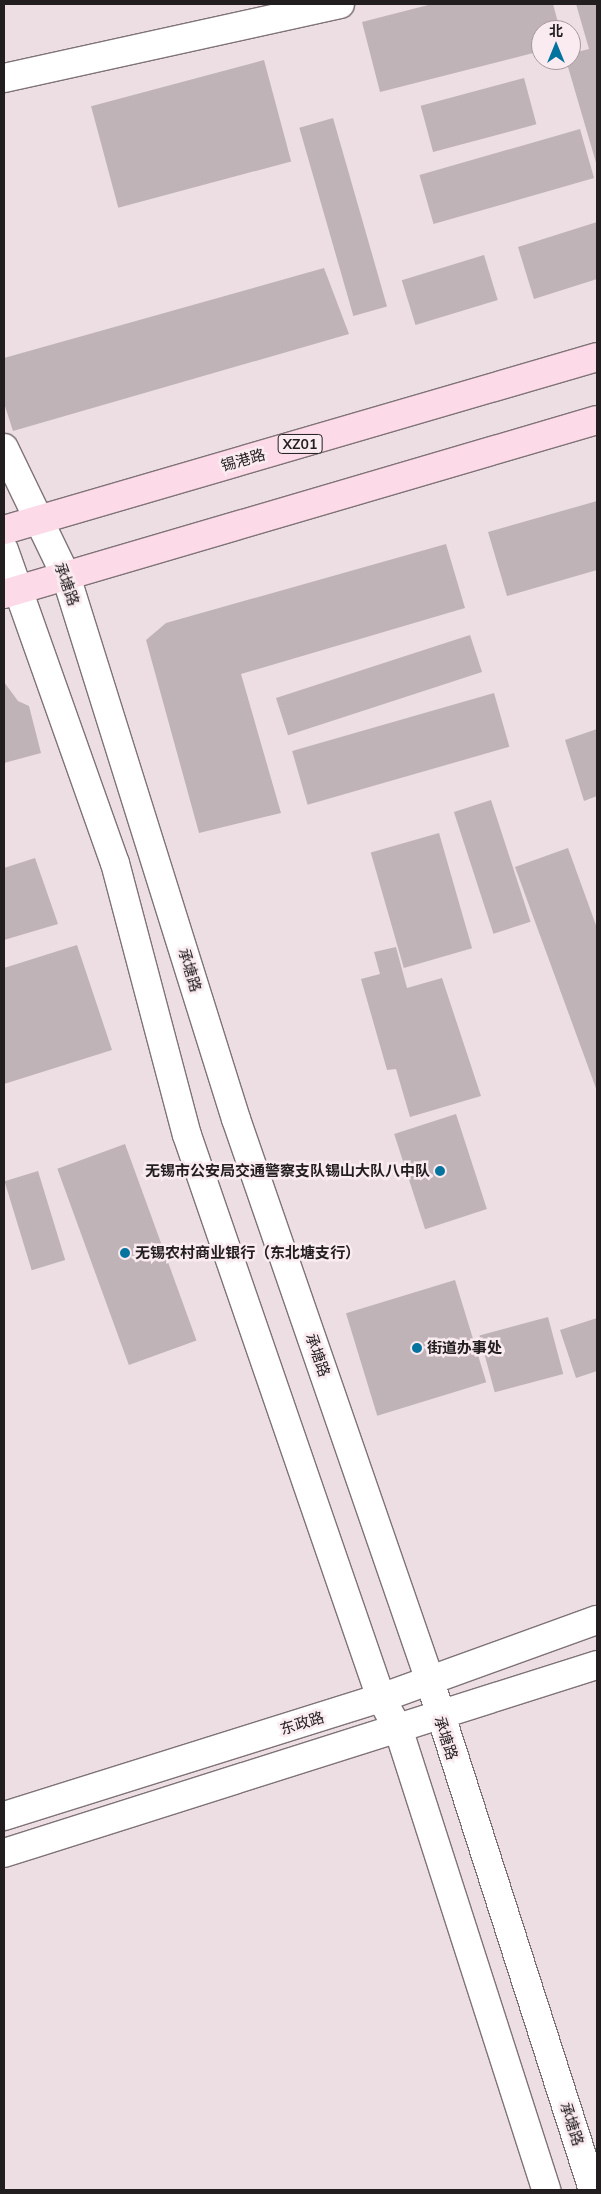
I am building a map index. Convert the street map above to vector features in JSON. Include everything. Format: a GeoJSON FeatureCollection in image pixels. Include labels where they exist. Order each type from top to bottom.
{"type":"FeatureCollection","features":[{"type":"Feature","properties":{"kind":"main road","name":"锡港路"},"geometry":{"type":"LineString","coordinates":[[4,530],[597,357]]}},
{"type":"Feature","properties":{"kind":"main road"},"geometry":{"type":"LineString","coordinates":[[11,591],[597,420]]}},
{"type":"Feature","properties":{"kind":"street"},"geometry":{"type":"LineString","coordinates":[[4,78],[340,4]]}},
{"type":"Feature","properties":{"kind":"street","name":"承塘路"},"geometry":{"type":"LineString","coordinates":[[4,448],[66,576],[236,1119],[430,1678],[439,1717],[594,2190]]}},
{"type":"Feature","properties":{"kind":"street"},"geometry":{"type":"LineString","coordinates":[[4,550],[11,591],[114,863],[187,1135],[381,1698],[399,1731],[546,2190]]}},
{"type":"Feature","properties":{"kind":"street","name":"东政路"},"geometry":{"type":"LineString","coordinates":[[4,1816],[381,1698],[430,1678],[597,1620]]}},
{"type":"Feature","properties":{"kind":"street"},"geometry":{"type":"LineString","coordinates":[[4,1853],[399,1731],[597,1665]]}},
{"type":"Feature","properties":{"kind":"building"},"geometry":{"type":"Polygon","coordinates":[[[432,4],[553,4],[557,20],[531,20],[531,54],[380,92],[362,22],[432,4]]]}},
{"type":"Feature","properties":{"kind":"building"},"geometry":{"type":"Polygon","coordinates":[[[576,4],[597,4],[597,166],[569,70],[581,70],[581,51],[589,49],[576,4]]]}},
{"type":"Feature","properties":{"kind":"building"},"geometry":{"type":"Polygon","coordinates":[[[264,60],[291,161],[118,208],[91,106],[264,60]]]}},
{"type":"Feature","properties":{"kind":"building"},"geometry":{"type":"Polygon","coordinates":[[[524,78],[536,124],[433,152],[421,106],[524,78]]]}},
{"type":"Feature","properties":{"kind":"building"},"geometry":{"type":"Polygon","coordinates":[[[333,118],[387,306],[353,316],[299,128],[333,118]]]}},
{"type":"Feature","properties":{"kind":"building"},"geometry":{"type":"Polygon","coordinates":[[[580,129],[594,178],[434,224],[419,175],[580,129]]]}},
{"type":"Feature","properties":{"kind":"building"},"geometry":{"type":"Polygon","coordinates":[[[597,222],[597,279],[534,299],[518,247],[597,222]]]}},
{"type":"Feature","properties":{"kind":"building"},"geometry":{"type":"Polygon","coordinates":[[[484,255],[498,300],[415,325],[402,280],[484,255]]]}},
{"type":"Feature","properties":{"kind":"building"},"geometry":{"type":"Polygon","coordinates":[[[324,268],[349,334],[13,431],[4,403],[4,358],[324,268]]]}},
{"type":"Feature","properties":{"kind":"building"},"geometry":{"type":"Polygon","coordinates":[[[597,501],[597,570],[507,596],[488,532],[597,501]]]}},
{"type":"Feature","properties":{"kind":"building"},"geometry":{"type":"Polygon","coordinates":[[[446,544],[465,608],[241,674],[281,813],[199,833],[146,640],[166,623],[446,544]]]}},
{"type":"Feature","properties":{"kind":"building"},"geometry":{"type":"Polygon","coordinates":[[[470,635],[482,672],[288,735],[276,698],[470,635]]]}},
{"type":"Feature","properties":{"kind":"building"},"geometry":{"type":"Polygon","coordinates":[[[4,682],[18,701],[29,706],[41,753],[4,763],[4,682]]]}},
{"type":"Feature","properties":{"kind":"building"},"geometry":{"type":"Polygon","coordinates":[[[494,693],[509,747],[308,805],[292,751],[494,693]]]}},
{"type":"Feature","properties":{"kind":"building"},"geometry":{"type":"Polygon","coordinates":[[[597,729],[597,796],[584,801],[565,740],[597,729]]]}},
{"type":"Feature","properties":{"kind":"building"},"geometry":{"type":"Polygon","coordinates":[[[491,800],[531,922],[493,934],[454,812],[491,800]]]}},
{"type":"Feature","properties":{"kind":"building"},"geometry":{"type":"Polygon","coordinates":[[[439,833],[472,948],[404,968],[371,853],[439,833]]]}},
{"type":"Feature","properties":{"kind":"building"},"geometry":{"type":"Polygon","coordinates":[[[568,848],[597,928],[597,1091],[515,867],[568,848]]]}},
{"type":"Feature","properties":{"kind":"building"},"geometry":{"type":"Polygon","coordinates":[[[35,858],[58,924],[4,940],[4,868],[35,858]]]}},
{"type":"Feature","properties":{"kind":"building"},"geometry":{"type":"Polygon","coordinates":[[[77,945],[112,1050],[4,1084],[4,968],[77,945]]]}},
{"type":"Feature","properties":{"kind":"building"},"geometry":{"type":"Polygon","coordinates":[[[396,947],[407,988],[442,978],[481,1096],[410,1117],[396,1069],[387,1070],[361,979],[380,974],[374,952],[396,947]]]}},
{"type":"Feature","properties":{"kind":"building","name":"无锡市公安局交通警察支队锡山大队八中队"},"geometry":{"type":"Polygon","coordinates":[[[456,1114],[487,1209],[425,1229],[394,1134],[456,1114]]]}},
{"type":"Feature","properties":{"kind":"building","name":"无锡农村商业银行（东北塘支行）"},"geometry":{"type":"Polygon","coordinates":[[[125,1144],[196,1340],[129,1365],[57,1169],[125,1144]]]}},
{"type":"Feature","properties":{"kind":"building"},"geometry":{"type":"Polygon","coordinates":[[[38,1171],[65,1260],[32,1270],[5,1181],[38,1171]]]}},
{"type":"Feature","properties":{"kind":"building","name":"街道办事处"},"geometry":{"type":"Polygon","coordinates":[[[455,1280],[486,1382],[377,1416],[346,1313],[455,1280]]]}},
{"type":"Feature","properties":{"kind":"building"},"geometry":{"type":"Polygon","coordinates":[[[548,1317],[563,1374],[495,1392],[479,1335],[548,1317]]]}},
{"type":"Feature","properties":{"kind":"building"},"geometry":{"type":"Polygon","coordinates":[[[597,1318],[597,1371],[576,1378],[560,1330],[597,1318]]]}},
{"type":"Feature","properties":{"kind":"place","name":"无锡市公安局交通警察支队锡山大队八中队"},"geometry":{"type":"Point","coordinates":[440,1171]}},
{"type":"Feature","properties":{"kind":"place","name":"无锡农村商业银行（东北塘支行）"},"geometry":{"type":"Point","coordinates":[125,1253]}},
{"type":"Feature","properties":{"kind":"place","name":"街道办事处"},"geometry":{"type":"Point","coordinates":[417,1348]}}]}
